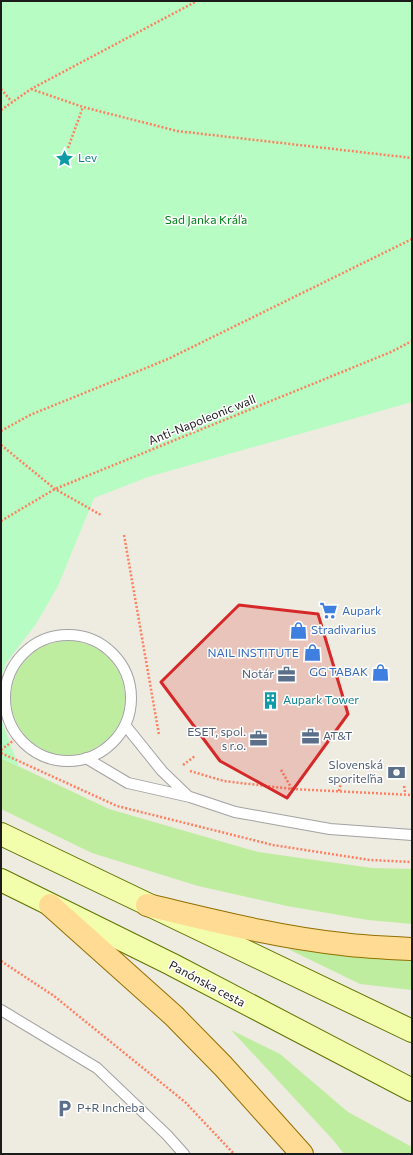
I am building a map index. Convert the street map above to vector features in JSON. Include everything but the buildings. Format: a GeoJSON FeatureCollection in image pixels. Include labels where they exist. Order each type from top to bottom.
{"type":"FeatureCollection","features":[{"type":"Feature","properties":{"kind":"main road"},"geometry":{"type":"LineString","coordinates":[[1,834],[412,1031]]}},
{"type":"Feature","properties":{"kind":"main road","name":"Panónska cesta"},"geometry":{"type":"LineString","coordinates":[[1,880],[171,964],[412,1090]]}},
{"type":"Feature","properties":{"kind":"main road"},"geometry":{"type":"LineString","coordinates":[[50,905],[179,1021],[223,1066],[302,1154]]}},
{"type":"Feature","properties":{"kind":"main road"},"geometry":{"type":"LineString","coordinates":[[147,905],[254,930],[310,940],[412,949]]}},
{"type":"Feature","properties":{"kind":"lane"},"geometry":{"type":"LineString","coordinates":[[60,636],[79,636],[97,642],[114,656],[122,665],[130,688],[131,701],[125,724],[116,739],[102,751],[86,758],[74,761],[49,758],[32,750],[18,737],[12,726],[5,702],[9,678],[14,666],[31,647],[46,639],[60,636]]}},
{"type":"Feature","properties":{"kind":"lane"},"geometry":{"type":"LineString","coordinates":[[125,724],[162,771],[190,797]]}},
{"type":"Feature","properties":{"kind":"lane"},"geometry":{"type":"LineString","coordinates":[[86,758],[128,783],[190,797],[235,812],[282,822],[330,829],[412,835]]}},
{"type":"Feature","properties":{"kind":"lane"},"geometry":{"type":"LineString","coordinates":[[1,1010],[97,1068],[168,1135],[184,1154]]}},
{"type":"Feature","properties":{"kind":"path"},"geometry":{"type":"LineString","coordinates":[[1,110],[31,89],[197,1]]}},
{"type":"Feature","properties":{"kind":"path"},"geometry":{"type":"LineString","coordinates":[[1,89],[12,102]]}},
{"type":"Feature","properties":{"kind":"path"},"geometry":{"type":"LineString","coordinates":[[31,89],[83,107],[177,131],[412,158]]}},
{"type":"Feature","properties":{"kind":"path"},"geometry":{"type":"LineString","coordinates":[[68,148],[83,107]]}},
{"type":"Feature","properties":{"kind":"path"},"geometry":{"type":"LineString","coordinates":[[1,431],[30,415],[168,359],[412,239]]}},
{"type":"Feature","properties":{"kind":"path","name":"Anti-Napoleonic wall"},"geometry":{"type":"LineString","coordinates":[[1,521],[55,489],[391,352],[412,341]]}},
{"type":"Feature","properties":{"kind":"path"},"geometry":{"type":"LineString","coordinates":[[1,445],[55,489],[102,515]]}},
{"type":"Feature","properties":{"kind":"path"},"geometry":{"type":"LineString","coordinates":[[124,535],[159,738]]}},
{"type":"Feature","properties":{"kind":"path"},"geometry":{"type":"LineString","coordinates":[[1,750],[18,737]]}},
{"type":"Feature","properties":{"kind":"path"},"geometry":{"type":"LineString","coordinates":[[195,756],[179,768],[224,781],[292,789],[412,795]]}},
{"type":"Feature","properties":{"kind":"path"},"geometry":{"type":"LineString","coordinates":[[281,770],[292,789]]}},
{"type":"Feature","properties":{"kind":"path"},"geometry":{"type":"LineString","coordinates":[[339,791],[341,783]]}},
{"type":"Feature","properties":{"kind":"path"},"geometry":{"type":"LineString","coordinates":[[404,786],[405,792]]}},
{"type":"Feature","properties":{"kind":"path"},"geometry":{"type":"LineString","coordinates":[[1,961],[54,996],[185,1102],[234,1154]]}},
{"type":"Feature","properties":{"kind":"highlighted area"},"geometry":{"type":"Polygon","coordinates":[[[239,605],[318,614],[348,714],[287,798],[220,761],[161,682],[239,605]]]}},
{"type":"Feature","properties":{"kind":"green space","name":"Sad Janka Kráľa"},"geometry":{"type":"Polygon","coordinates":[[[1,1],[412,1],[412,402],[148,477],[94,498],[58,586],[36,624],[6,663],[1,678],[1,1]]]}},
{"type":"Feature","properties":{"kind":"green space"},"geometry":{"type":"Polygon","coordinates":[[[68,641],[90,645],[100,650],[116,666],[121,676],[125,698],[121,720],[116,730],[100,746],[90,751],[68,755],[46,751],[36,746],[20,730],[15,720],[11,698],[15,676],[20,666],[36,650],[46,645],[68,641]]]}},
{"type":"Feature","properties":{"kind":"green space"},"geometry":{"type":"Polygon","coordinates":[[[1,719],[19,767],[1,758],[1,719]]]}},
{"type":"Feature","properties":{"kind":"green space"},"geometry":{"type":"Polygon","coordinates":[[[1,758],[109,809],[258,852],[372,868],[412,869],[412,924],[368,920],[287,906],[198,886],[92,853],[1,809],[1,758]]]}},
{"type":"Feature","properties":{"kind":"green space"},"geometry":{"type":"Polygon","coordinates":[[[288,949],[412,961],[412,990],[360,984],[288,949]]]}},
{"type":"Feature","properties":{"kind":"green space"},"geometry":{"type":"Polygon","coordinates":[[[231,1030],[280,1054],[348,1112],[412,1147],[412,1154],[344,1154],[334,1141],[231,1030]]]}},
{"type":"Feature","properties":{"kind":"place","name":"Lev"},"geometry":{"type":"Point","coordinates":[65,158]}},
{"type":"Feature","properties":{"kind":"place","name":"Aupark"},"geometry":{"type":"Point","coordinates":[329,611]}},
{"type":"Feature","properties":{"kind":"place","name":"Stradivarius"},"geometry":{"type":"Point","coordinates":[298,630]}},
{"type":"Feature","properties":{"kind":"place","name":"NAIL INSTITUTE"},"geometry":{"type":"Point","coordinates":[312,653]}},
{"type":"Feature","properties":{"kind":"place","name":"GG TABAK"},"geometry":{"type":"Point","coordinates":[381,672]}},
{"type":"Feature","properties":{"kind":"place","name":"Notár"},"geometry":{"type":"Point","coordinates":[287,674]}},
{"type":"Feature","properties":{"kind":"place","name":"Aupark Tower"},"geometry":{"type":"Point","coordinates":[270,700]}},
{"type":"Feature","properties":{"kind":"place","name":"AT&T"},"geometry":{"type":"Point","coordinates":[310,736]}},
{"type":"Feature","properties":{"kind":"place","name":"ESET, spol. s r.o."},"geometry":{"type":"Point","coordinates":[259,739]}},
{"type":"Feature","properties":{"kind":"place","name":"Slovenská sporiteľňa"},"geometry":{"type":"Point","coordinates":[396,772]}},
{"type":"Feature","properties":{"kind":"place","name":"P+R Incheba"},"geometry":{"type":"Point","coordinates":[64,1108]}}]}
